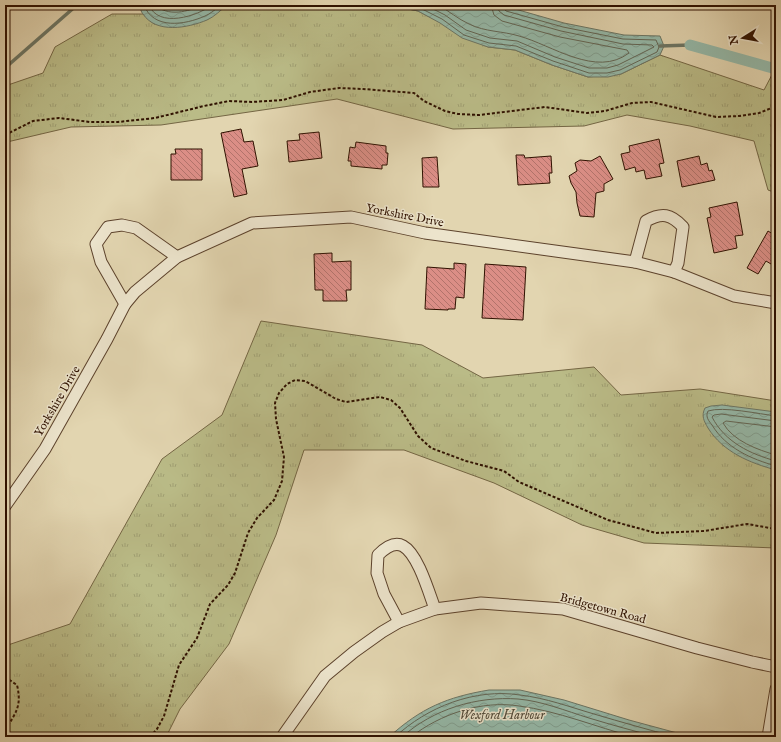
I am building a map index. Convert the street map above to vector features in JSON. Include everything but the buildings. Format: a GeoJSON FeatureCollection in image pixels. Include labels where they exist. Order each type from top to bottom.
{"type":"FeatureCollection","features":[{"type":"Feature","properties":{"kind":"street"},"geometry":{"type":"LineString","coordinates":[[635,262],[646,221],[663,215],[676,219],[683,227],[678,263],[674,272]]}},
{"type":"Feature","properties":{"kind":"street","name":"Yorkshire Drive"},"geometry":{"type":"LineString","coordinates":[[5,506],[45,449],[125,304],[135,292],[177,257],[252,224],[352,217],[426,233],[635,262],[674,272],[734,296],[776,303]]}},
{"type":"Feature","properties":{"kind":"street"},"geometry":{"type":"LineString","coordinates":[[125,304],[101,262],[96,244],[108,227],[122,225],[136,228],[177,257]]}},
{"type":"Feature","properties":{"kind":"street"},"geometry":{"type":"LineString","coordinates":[[398,622],[384,594],[377,573],[378,555],[390,546],[398,544],[402,545],[409,551],[416,561],[435,609]]}},
{"type":"Feature","properties":{"kind":"street","name":"Bridgetown Road"},"geometry":{"type":"LineString","coordinates":[[282,737],[325,676],[354,652],[398,622],[435,609],[481,603],[562,609],[697,648],[752,662],[776,666]]}},
{"type":"Feature","properties":{"kind":"street"},"geometry":{"type":"LineString","coordinates":[[768,737],[776,689]]}},
{"type":"Feature","properties":{"kind":"path"},"geometry":{"type":"LineString","coordinates":[[5,136],[33,121],[59,118],[90,122],[118,122],[155,118],[229,101],[252,102],[283,100],[310,92],[339,88],[363,88],[414,93],[424,101],[444,111],[458,114],[479,115],[545,107],[588,113],[605,111],[632,103],[650,102],[716,117],[740,116],[759,113],[776,105]]}},
{"type":"Feature","properties":{"kind":"path"},"geometry":{"type":"LineString","coordinates":[[150,737],[157,729],[164,716],[179,665],[197,638],[210,604],[228,585],[235,573],[248,533],[257,518],[274,500],[282,481],[284,457],[276,419],[275,403],[279,393],[287,384],[296,380],[305,381],[336,399],[346,402],[380,397],[391,400],[400,408],[418,436],[431,448],[466,461],[504,471],[519,482],[608,520],[656,533],[704,531],[747,524],[776,529]]}},
{"type":"Feature","properties":{"kind":"path"},"geometry":{"type":"LineString","coordinates":[[5,677],[17,685],[20,697],[18,707],[5,730]]}},
{"type":"Feature","properties":{"kind":"green space"},"geometry":{"type":"Polygon","coordinates":[[[227,5],[389,5],[418,11],[488,47],[515,50],[552,65],[588,77],[621,74],[660,55],[764,90],[776,67],[776,193],[768,190],[754,141],[690,126],[627,115],[584,126],[453,129],[337,99],[161,125],[71,127],[7,142],[5,147],[5,86],[43,73],[55,47],[112,14],[143,14],[154,24],[208,19],[227,5]]]}},
{"type":"Feature","properties":{"kind":"green space"},"geometry":{"type":"Polygon","coordinates":[[[261,321],[422,345],[483,378],[594,367],[621,395],[700,389],[776,401],[776,548],[644,543],[582,525],[494,483],[404,450],[304,450],[276,535],[229,644],[180,709],[166,737],[5,737],[5,708],[9,699],[5,693],[5,646],[70,624],[162,459],[222,415],[261,321]]]}},
{"type":"Feature","properties":{"kind":"water"},"geometry":{"type":"Polygon","coordinates":[[[140,5],[227,5],[207,20],[191,25],[173,28],[164,27],[149,20],[140,9],[140,5]]]}},
{"type":"Feature","properties":{"kind":"water"},"geometry":{"type":"Polygon","coordinates":[[[389,5],[501,5],[564,23],[624,35],[660,36],[664,46],[660,55],[621,74],[608,77],[588,77],[552,65],[515,50],[488,47],[462,38],[440,23],[418,11],[389,5]]]}},
{"type":"Feature","properties":{"kind":"water"},"geometry":{"type":"Polygon","coordinates":[[[722,405],[776,412],[776,470],[747,460],[729,450],[714,436],[704,421],[704,411],[705,408],[711,406],[722,405]]]}},
{"type":"Feature","properties":{"kind":"water","name":"Wexford Harbour"},"geometry":{"type":"Polygon","coordinates":[[[489,690],[520,690],[564,700],[692,737],[389,737],[412,718],[435,705],[460,696],[489,690]]]}},
{"type":"Feature","properties":{"kind":"waterway"},"geometry":{"type":"LineString","coordinates":[[5,68],[77,5]]}},
{"type":"Feature","properties":{"kind":"waterway"},"geometry":{"type":"LineString","coordinates":[[660,46],[690,45]]}},
{"type":"Feature","properties":{"kind":"waterway"},"geometry":{"type":"LineString","coordinates":[[690,45],[776,69]]}}]}
